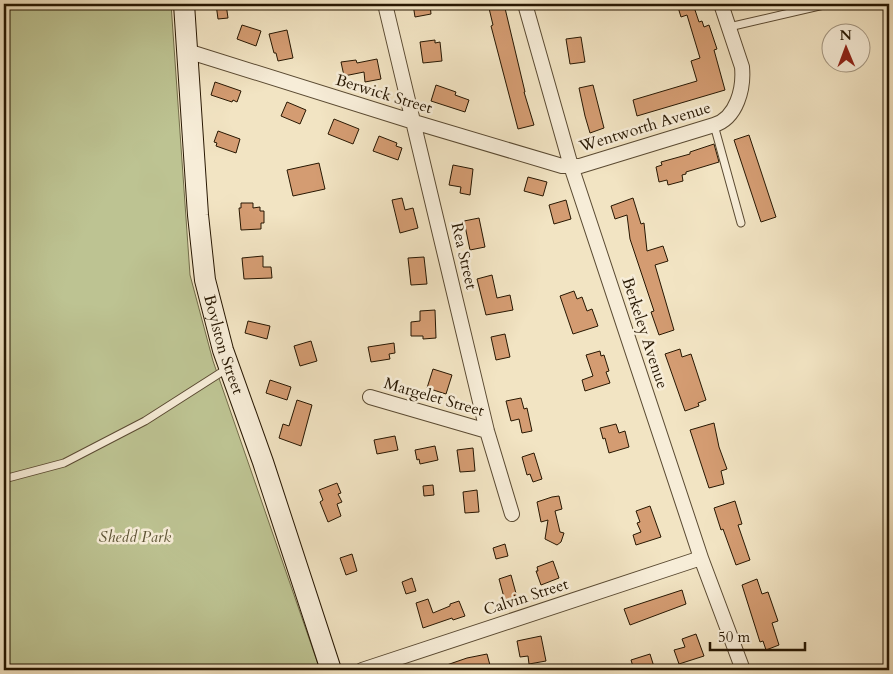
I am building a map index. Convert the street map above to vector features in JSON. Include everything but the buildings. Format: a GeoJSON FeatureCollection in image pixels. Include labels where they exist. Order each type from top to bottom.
{"type":"FeatureCollection","features":[{"type":"Feature","properties":{"kind":"main road","name":"Boylston Street"},"geometry":{"type":"LineString","coordinates":[[184,4],[198,215],[205,280],[223,350],[263,462],[330,670]]}},
{"type":"Feature","properties":{"kind":"street","name":"Rea Street"},"geometry":{"type":"LineString","coordinates":[[386,4],[487,431],[512,514]]}},
{"type":"Feature","properties":{"kind":"street","name":"Berkeley Avenue"},"geometry":{"type":"LineString","coordinates":[[525,4],[571,166],[701,558],[743,670]]}},
{"type":"Feature","properties":{"kind":"street","name":"Wentworth Avenue"},"geometry":{"type":"LineString","coordinates":[[571,166],[580,166],[714,125],[726,118],[735,105],[742,83],[742,67],[721,4]]}},
{"type":"Feature","properties":{"kind":"street","name":"Berwick Street"},"geometry":{"type":"LineString","coordinates":[[187,51],[414,122],[562,166],[571,166]]}},
{"type":"Feature","properties":{"kind":"street","name":"Margelet Street"},"geometry":{"type":"LineString","coordinates":[[370,397],[487,431]]}},
{"type":"Feature","properties":{"kind":"street","name":"Calvin Street"},"geometry":{"type":"LineString","coordinates":[[362,670],[701,558]]}},
{"type":"Feature","properties":{"kind":"lane"},"geometry":{"type":"LineString","coordinates":[[729,27],[828,4]]}},
{"type":"Feature","properties":{"kind":"lane"},"geometry":{"type":"LineString","coordinates":[[714,125],[741,223]]}},
{"type":"Feature","properties":{"kind":"lane"},"geometry":{"type":"LineString","coordinates":[[4,478],[64,462],[145,420],[229,367]]}},
{"type":"Feature","properties":{"kind":"green space","name":"Shedd Park"},"geometry":{"type":"Polygon","coordinates":[[[4,4],[171,4],[190,275],[213,361],[320,670],[4,670],[4,4]]]}}]}
